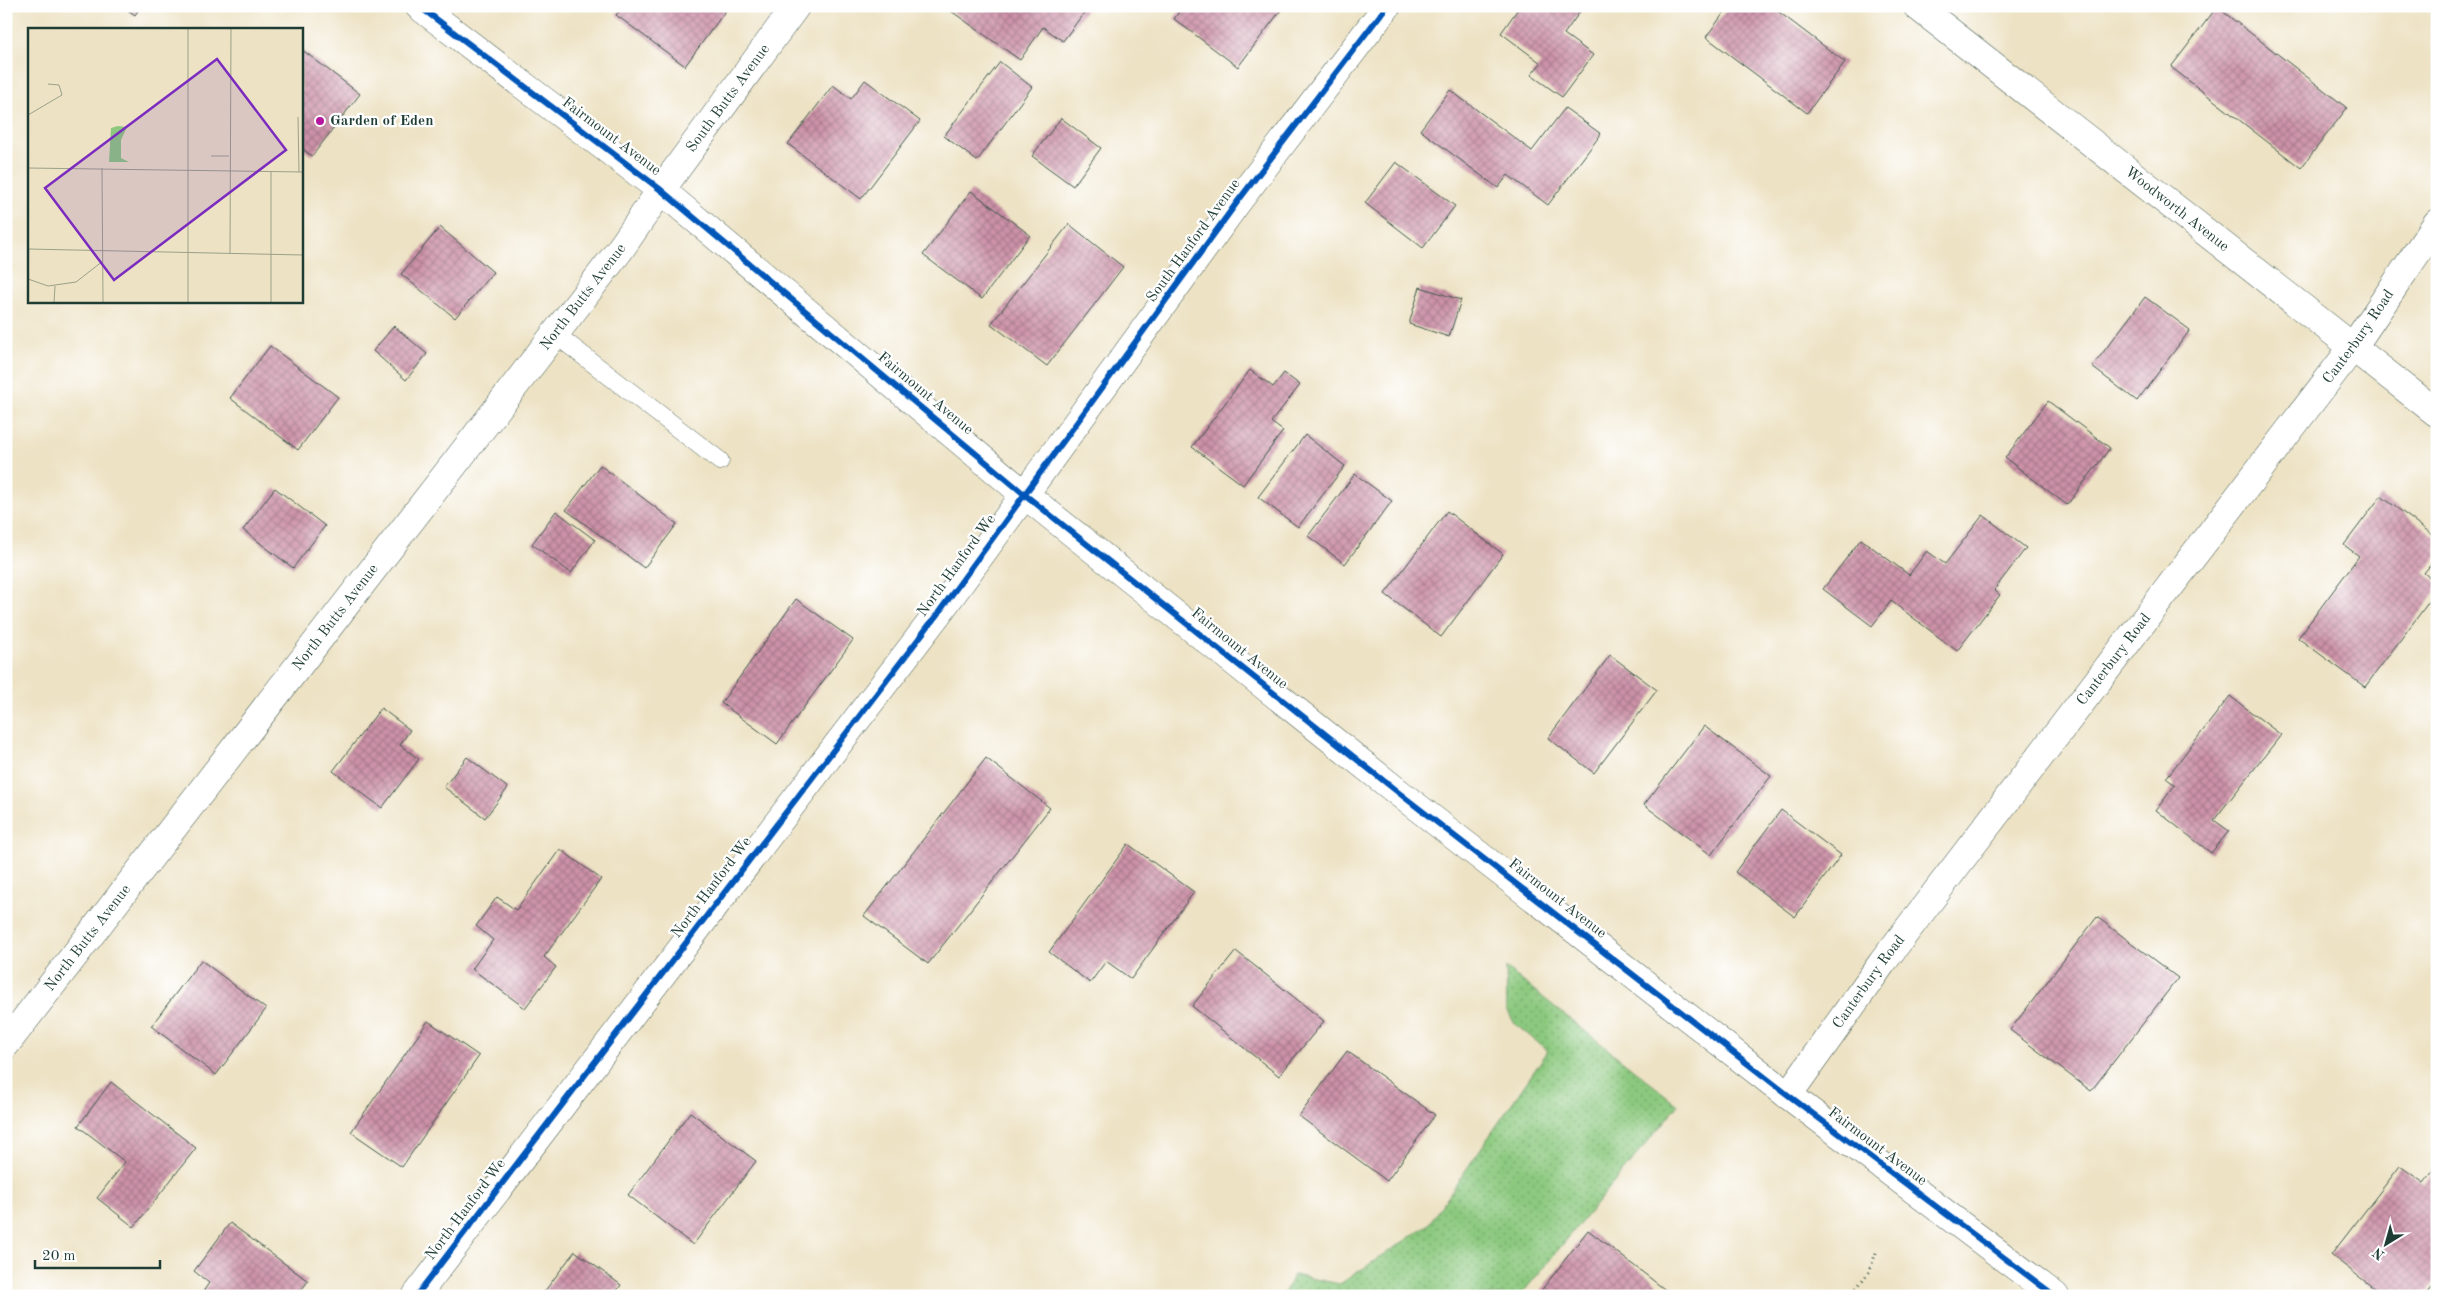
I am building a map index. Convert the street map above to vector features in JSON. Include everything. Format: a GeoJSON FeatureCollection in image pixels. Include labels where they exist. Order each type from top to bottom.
{"type":"FeatureCollection","features":[{"type":"Feature","properties":{"kind":"street","name":"Fairmount Avenue"},"geometry":{"type":"LineString","coordinates":[[419,6],[661,190],[1024,494],[1399,793],[1788,1096],[2055,1296]]}},
{"type":"Feature","properties":{"kind":"street","name":"South Butts Avenue"},"geometry":{"type":"LineString","coordinates":[[661,190],[796,6]]}},
{"type":"Feature","properties":{"kind":"street","name":"South Hanford Avenue"},"geometry":{"type":"LineString","coordinates":[[1024,494],[1232,209],[1387,6]]}},
{"type":"Feature","properties":{"kind":"street","name":"Woodworth Avenue"},"geometry":{"type":"LineString","coordinates":[[1917,6],[2437,413]]}},
{"type":"Feature","properties":{"kind":"street","name":"North Butts Avenue"},"geometry":{"type":"LineString","coordinates":[[6,1044],[619,251],[661,190]]}},
{"type":"Feature","properties":{"kind":"street","name":"Canterbury Road"},"geometry":{"type":"LineString","coordinates":[[1788,1096],[1888,955],[2427,248],[2437,223]]}},
{"type":"Feature","properties":{"kind":"street","name":"North Hanford We"},"geometry":{"type":"LineString","coordinates":[[416,1296],[939,612],[1024,494]]}},
{"type":"Feature","properties":{"kind":"lane"},"geometry":{"type":"LineString","coordinates":[[554,334],[720,461]]}},
{"type":"Feature","properties":{"kind":"path"},"geometry":{"type":"LineString","coordinates":[[1850,1296],[1869,1272],[1877,1250]]}},
{"type":"Feature","properties":{"kind":"green space"},"geometry":{"type":"Polygon","coordinates":[[[1506,968],[1678,1105],[1520,1296],[1286,1296],[1284,1293],[1294,1275],[1340,1284],[1428,1225],[1548,1051],[1515,1024],[1507,1010],[1506,968]]]}},
{"type":"Feature","properties":{"kind":"building"},"geometry":{"type":"Polygon","coordinates":[[[122,6],[141,6],[135,15],[122,6]]]}},
{"type":"Feature","properties":{"kind":"building"},"geometry":{"type":"Polygon","coordinates":[[[623,6],[729,6],[685,66],[616,15],[623,6]]]}},
{"type":"Feature","properties":{"kind":"building"},"geometry":{"type":"Polygon","coordinates":[[[944,6],[1081,6],[1086,10],[1063,41],[1043,27],[1020,60],[944,6]]]}},
{"type":"Feature","properties":{"kind":"building"},"geometry":{"type":"Polygon","coordinates":[[[1183,6],[1284,6],[1238,67],[1174,19],[1183,6]]]}},
{"type":"Feature","properties":{"kind":"building"},"geometry":{"type":"Polygon","coordinates":[[[1520,6],[1584,6],[1564,34],[1593,55],[1562,97],[1531,75],[1541,63],[1501,33],[1520,6]]]}},
{"type":"Feature","properties":{"kind":"building"},"geometry":{"type":"Polygon","coordinates":[[[1729,6],[1771,6],[1845,62],[1807,113],[1706,37],[1729,6]]]}},
{"type":"Feature","properties":{"kind":"building"},"geometry":{"type":"Polygon","coordinates":[[[2217,7],[2347,108],[2301,168],[2171,67],[2217,7]]]}},
{"type":"Feature","properties":{"kind":"building","name":"Garden of Eden"},"geometry":{"type":"Polygon","coordinates":[[[302,50],[360,94],[312,156],[302,149],[302,50]]]}},
{"type":"Feature","properties":{"kind":"building"},"geometry":{"type":"Polygon","coordinates":[[[1000,62],[1032,87],[977,161],[944,136],[1000,62]]]}},
{"type":"Feature","properties":{"kind":"building"},"geometry":{"type":"Polygon","coordinates":[[[865,80],[920,121],[861,199],[788,144],[833,85],[851,99],[865,80]]]}},
{"type":"Feature","properties":{"kind":"building"},"geometry":{"type":"Polygon","coordinates":[[[1450,90],[1532,151],[1565,108],[1601,134],[1548,205],[1508,175],[1498,188],[1420,130],[1450,90]]]}},
{"type":"Feature","properties":{"kind":"building"},"geometry":{"type":"Polygon","coordinates":[[[1061,118],[1101,148],[1073,186],[1032,156],[1061,118]]]}},
{"type":"Feature","properties":{"kind":"building"},"geometry":{"type":"Polygon","coordinates":[[[1396,162],[1455,206],[1423,248],[1365,203],[1396,162]]]}},
{"type":"Feature","properties":{"kind":"building"},"geometry":{"type":"Polygon","coordinates":[[[971,191],[1030,235],[982,299],[923,255],[971,191]]]}},
{"type":"Feature","properties":{"kind":"building"},"geometry":{"type":"Polygon","coordinates":[[[1069,224],[1123,267],[1047,366],[991,324],[1069,224]]]}},
{"type":"Feature","properties":{"kind":"building"},"geometry":{"type":"Polygon","coordinates":[[[440,227],[493,272],[455,318],[401,274],[440,227]]]}},
{"type":"Feature","properties":{"kind":"building"},"geometry":{"type":"Polygon","coordinates":[[[1420,287],[1461,300],[1449,337],[1409,324],[1420,287]]]}},
{"type":"Feature","properties":{"kind":"building"},"geometry":{"type":"Polygon","coordinates":[[[2145,297],[2190,330],[2137,401],[2092,367],[2145,297]]]}},
{"type":"Feature","properties":{"kind":"building"},"geometry":{"type":"Polygon","coordinates":[[[394,326],[427,354],[406,380],[373,351],[394,326]]]}},
{"type":"Feature","properties":{"kind":"building"},"geometry":{"type":"Polygon","coordinates":[[[270,346],[338,397],[298,450],[230,398],[270,346]]]}},
{"type":"Feature","properties":{"kind":"building"},"geometry":{"type":"Polygon","coordinates":[[[1250,370],[1273,387],[1284,373],[1300,385],[1271,422],[1283,431],[1243,485],[1192,447],[1250,370]]]}},
{"type":"Feature","properties":{"kind":"building"},"geometry":{"type":"Polygon","coordinates":[[[2048,401],[2110,448],[2067,505],[2005,458],[2048,401]]]}},
{"type":"Feature","properties":{"kind":"building"},"geometry":{"type":"Polygon","coordinates":[[[1305,435],[1345,466],[1298,527],[1258,497],[1305,435]]]}},
{"type":"Feature","properties":{"kind":"building"},"geometry":{"type":"Polygon","coordinates":[[[600,465],[677,524],[644,568],[566,510],[600,465]]]}},
{"type":"Feature","properties":{"kind":"building"},"geometry":{"type":"Polygon","coordinates":[[[1355,474],[1392,501],[1345,564],[1308,536],[1355,474]]]}},
{"type":"Feature","properties":{"kind":"building"},"geometry":{"type":"Polygon","coordinates":[[[275,488],[325,526],[293,568],[243,530],[275,488]]]}},
{"type":"Feature","properties":{"kind":"building"},"geometry":{"type":"Polygon","coordinates":[[[2381,496],[2437,538],[2437,557],[2424,573],[2437,583],[2437,591],[2365,687],[2298,638],[2359,556],[2344,545],[2381,496]]]}},
{"type":"Feature","properties":{"kind":"building"},"geometry":{"type":"Polygon","coordinates":[[[556,511],[595,540],[571,573],[532,544],[556,511]]]}},
{"type":"Feature","properties":{"kind":"building"},"geometry":{"type":"Polygon","coordinates":[[[1447,511],[1503,554],[1441,637],[1385,594],[1447,511]]]}},
{"type":"Feature","properties":{"kind":"building"},"geometry":{"type":"Polygon","coordinates":[[[1983,515],[2026,548],[1994,590],[2000,595],[1957,651],[1891,601],[1872,626],[1823,589],[1861,539],[1909,575],[1927,551],[1945,564],[1983,515]]]}},
{"type":"Feature","properties":{"kind":"building"},"geometry":{"type":"Polygon","coordinates":[[[796,599],[853,640],[777,744],[721,703],[796,599]]]}},
{"type":"Feature","properties":{"kind":"building"},"geometry":{"type":"Polygon","coordinates":[[[1610,655],[1657,690],[1594,773],[1548,738],[1610,655]]]}},
{"type":"Feature","properties":{"kind":"building"},"geometry":{"type":"Polygon","coordinates":[[[2230,696],[2281,735],[2214,820],[2229,831],[2211,853],[2156,810],[2175,785],[2166,778],[2230,696]]]}},
{"type":"Feature","properties":{"kind":"building"},"geometry":{"type":"Polygon","coordinates":[[[381,708],[410,730],[400,745],[419,759],[382,808],[333,771],[381,708]]]}},
{"type":"Feature","properties":{"kind":"building"},"geometry":{"type":"Polygon","coordinates":[[[1704,726],[1771,776],[1711,855],[1644,805],[1704,726]]]}},
{"type":"Feature","properties":{"kind":"building"},"geometry":{"type":"Polygon","coordinates":[[[467,757],[508,788],[485,818],[444,787],[467,757]]]}},
{"type":"Feature","properties":{"kind":"building"},"geometry":{"type":"Polygon","coordinates":[[[986,758],[1050,808],[928,964],[864,916],[986,758]]]}},
{"type":"Feature","properties":{"kind":"building"},"geometry":{"type":"Polygon","coordinates":[[[1781,810],[1841,855],[1795,917],[1735,872],[1781,810]]]}},
{"type":"Feature","properties":{"kind":"building"},"geometry":{"type":"Polygon","coordinates":[[[1128,844],[1194,892],[1131,979],[1106,961],[1090,983],[1049,952],[1128,844]]]}},
{"type":"Feature","properties":{"kind":"building"},"geometry":{"type":"Polygon","coordinates":[[[560,849],[601,879],[544,957],[556,967],[525,1008],[472,969],[493,940],[476,926],[497,897],[516,910],[560,849]]]}},
{"type":"Feature","properties":{"kind":"building"},"geometry":{"type":"Polygon","coordinates":[[[2097,917],[2178,978],[2091,1091],[2010,1030],[2097,917]]]}},
{"type":"Feature","properties":{"kind":"building"},"geometry":{"type":"Polygon","coordinates":[[[1236,951],[1324,1021],[1279,1076],[1192,1006],[1236,951]]]}},
{"type":"Feature","properties":{"kind":"building"},"geometry":{"type":"Polygon","coordinates":[[[201,960],[266,1009],[216,1075],[151,1026],[201,960]]]}},
{"type":"Feature","properties":{"kind":"building"},"geometry":{"type":"Polygon","coordinates":[[[428,1021],[479,1056],[402,1167],[351,1132],[428,1021]]]}},
{"type":"Feature","properties":{"kind":"building"},"geometry":{"type":"Polygon","coordinates":[[[1347,1051],[1435,1115],[1387,1181],[1299,1116],[1347,1051]]]}},
{"type":"Feature","properties":{"kind":"building"},"geometry":{"type":"Polygon","coordinates":[[[111,1082],[196,1148],[134,1227],[97,1198],[125,1162],[78,1126],[111,1082]]]}},
{"type":"Feature","properties":{"kind":"building"},"geometry":{"type":"Polygon","coordinates":[[[690,1112],[756,1161],[693,1245],[628,1195],[690,1112]]]}},
{"type":"Feature","properties":{"kind":"building"},"geometry":{"type":"Polygon","coordinates":[[[2400,1166],[2424,1183],[2437,1166],[2437,1279],[2424,1296],[2384,1296],[2331,1255],[2400,1166]]]}},
{"type":"Feature","properties":{"kind":"building"},"geometry":{"type":"Polygon","coordinates":[[[230,1223],[308,1281],[297,1296],[200,1296],[209,1283],[194,1271],[230,1223]]]}},
{"type":"Feature","properties":{"kind":"building"},"geometry":{"type":"Polygon","coordinates":[[[1588,1230],[1668,1292],[1664,1296],[1537,1296],[1588,1230]]]}},
{"type":"Feature","properties":{"kind":"building"},"geometry":{"type":"Polygon","coordinates":[[[575,1251],[621,1285],[613,1296],[541,1296],[575,1251]]]}},
{"type":"Feature","properties":{"kind":"cycle path"},"geometry":{"type":"LineString","coordinates":[[419,6],[661,190],[1024,494],[1399,793],[1788,1095],[2055,1296]]}},
{"type":"Feature","properties":{"kind":"cycle path"},"geometry":{"type":"LineString","coordinates":[[416,1296],[939,612],[1238,201],[1387,6]]}},
{"type":"Feature","properties":{"kind":"place","name":"Garden of Eden"},"geometry":{"type":"Point","coordinates":[320,121]}}]}
